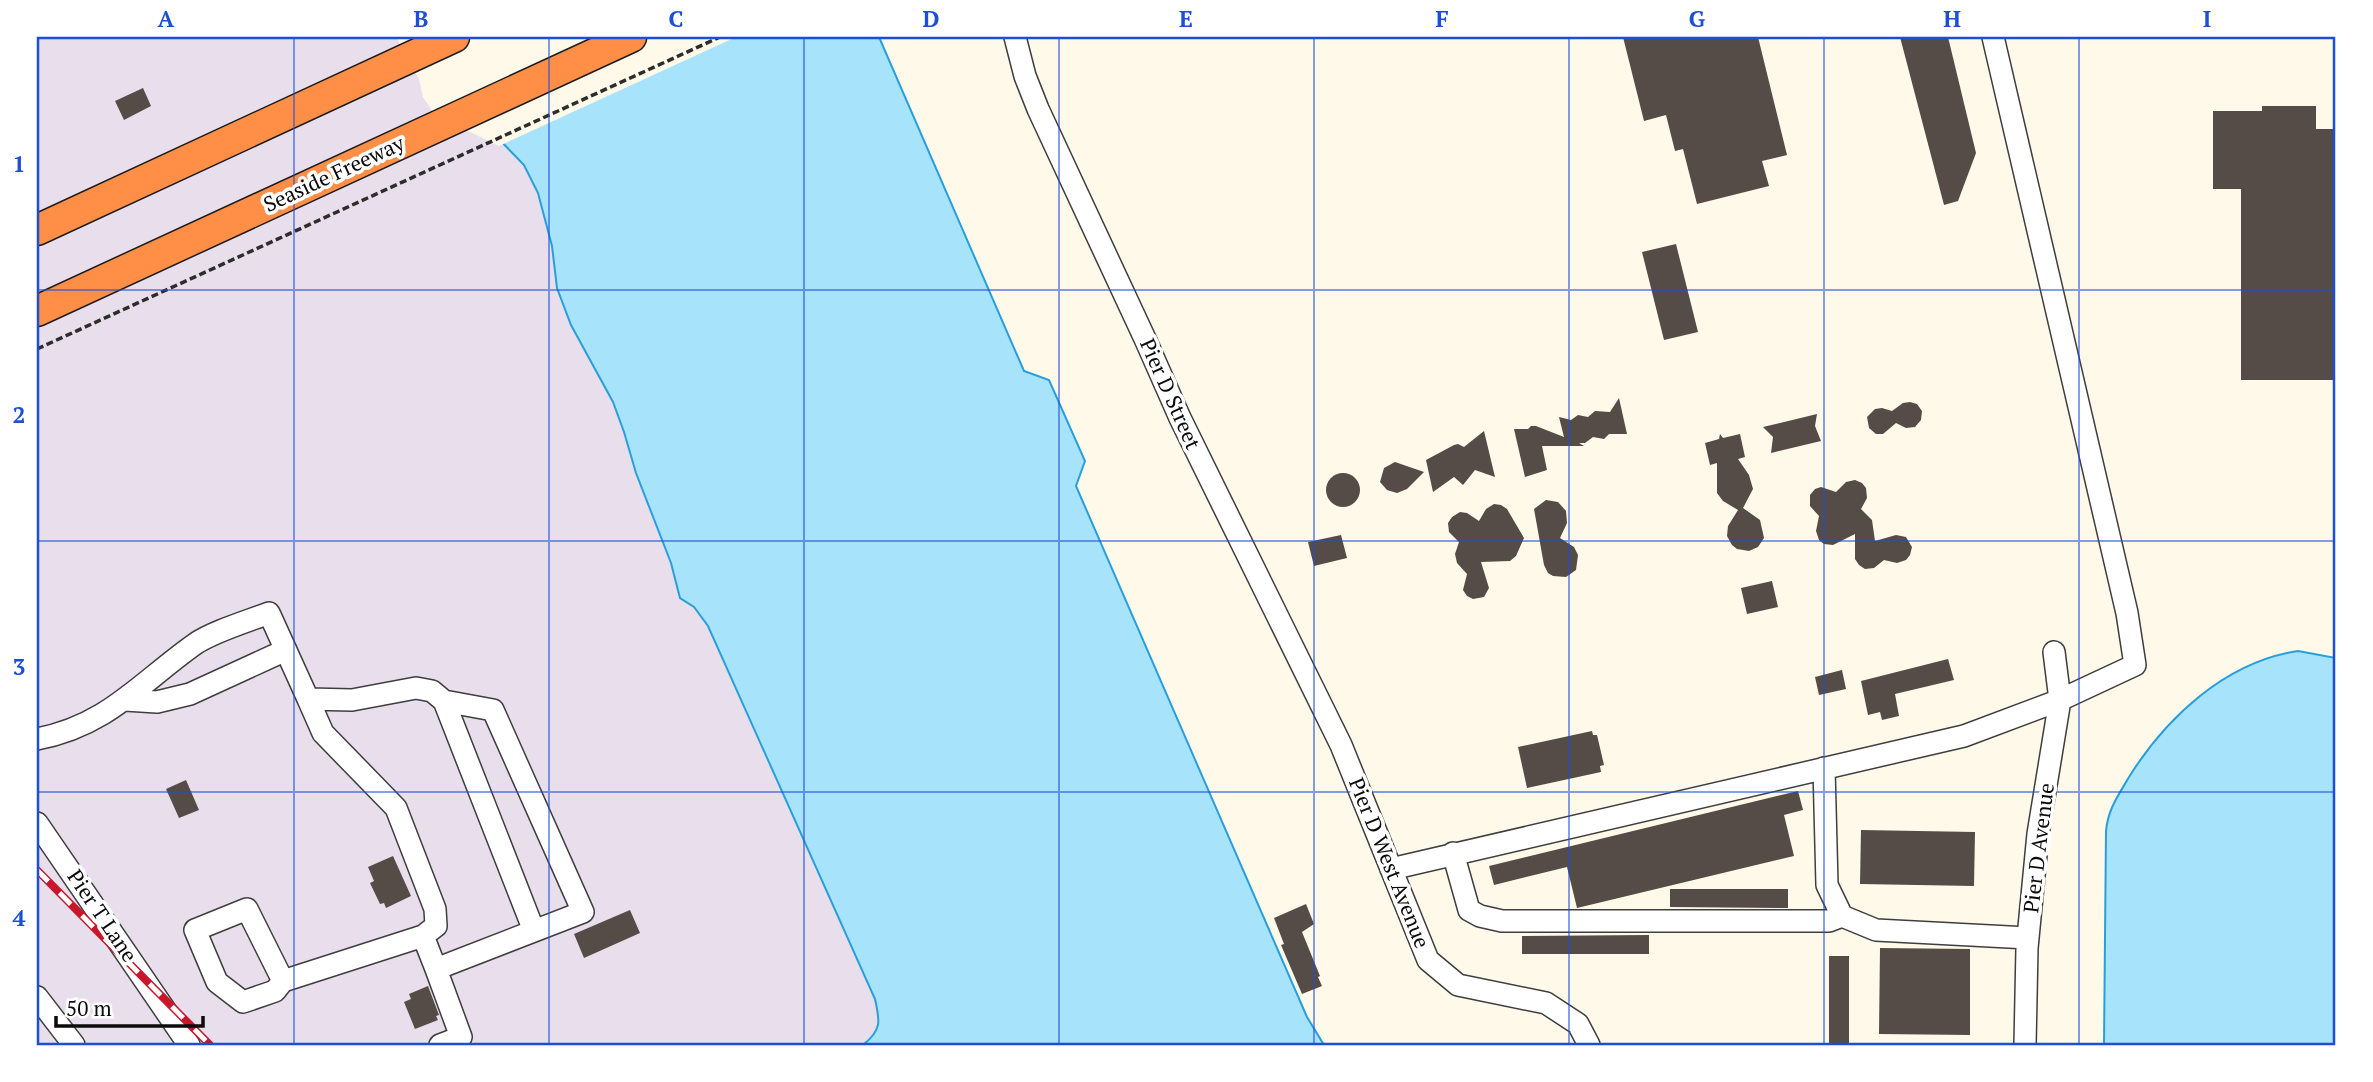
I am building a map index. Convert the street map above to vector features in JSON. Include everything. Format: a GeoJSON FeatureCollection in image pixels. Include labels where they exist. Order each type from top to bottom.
{"type":"FeatureCollection","features":[{"type":"Feature","properties":{"kind":"highway"},"geometry":{"type":"LineString","coordinates":[[37,230],[454,37]]}},
{"type":"Feature","properties":{"kind":"highway","name":"Seaside Freeway"},"geometry":{"type":"LineString","coordinates":[[37,311],[631,37]]}},
{"type":"Feature","properties":{"kind":"street","name":"Pier D Street"},"geometry":{"type":"LineString","coordinates":[[1014,37],[1038,109],[1180,418],[1341,745]]}},
{"type":"Feature","properties":{"kind":"street"},"geometry":{"type":"LineString","coordinates":[[1391,869],[1964,736],[2060,700],[2135,665],[2127,613],[1993,37]]}},
{"type":"Feature","properties":{"kind":"street"},"geometry":{"type":"LineString","coordinates":[[37,739],[62,735],[98,719],[197,642],[269,613],[323,733],[396,808],[435,909],[436,926],[423,936],[283,981],[275,990],[243,1002],[217,982],[195,930],[247,909],[283,981]]}},
{"type":"Feature","properties":{"kind":"street"},"geometry":{"type":"LineString","coordinates":[[125,700],[157,702],[190,694],[286,650]]}},
{"type":"Feature","properties":{"kind":"street","name":"Pier D Avenue"},"geometry":{"type":"LineString","coordinates":[[2025,1045],[2028,938],[2038,834],[2060,700],[2054,652]]}},
{"type":"Feature","properties":{"kind":"street"},"geometry":{"type":"LineString","coordinates":[[308,699],[352,700],[416,688],[432,691],[444,701],[534,931]]}},
{"type":"Feature","properties":{"kind":"street"},"geometry":{"type":"LineString","coordinates":[[436,969],[583,912],[492,710],[444,701]]}},
{"type":"Feature","properties":{"kind":"street","name":"Pier D West Avenue"},"geometry":{"type":"LineString","coordinates":[[1341,745],[1428,960],[1458,985],[1546,1003],[1578,1024],[1589,1045]]}},
{"type":"Feature","properties":{"kind":"street"},"geometry":{"type":"LineString","coordinates":[[1824,768],[1827,886],[1842,916],[1876,930],[2028,938]]}},
{"type":"Feature","properties":{"kind":"street","name":"Pier T Lane"},"geometry":{"type":"LineString","coordinates":[[37,823],[189,1045]]}},
{"type":"Feature","properties":{"kind":"street"},"geometry":{"type":"LineString","coordinates":[[1452,853],[1469,910],[1480,916],[1502,921],[1829,921],[1842,916]]}},
{"type":"Feature","properties":{"kind":"street"},"geometry":{"type":"LineString","coordinates":[[423,936],[461,1037],[440,1045]]}},
{"type":"Feature","properties":{"kind":"street"},"geometry":{"type":"LineString","coordinates":[[37,997],[74,1045]]}},
{"type":"Feature","properties":{"kind":"path"},"geometry":{"type":"LineString","coordinates":[[37,349],[720,37]]}},
{"type":"Feature","properties":{"kind":"shaded area"},"geometry":{"type":"Polygon","coordinates":[[[37,37],[400,37],[524,165],[538,193],[552,246],[557,288],[571,325],[613,402],[636,473],[671,563],[680,598],[694,607],[708,626],[875,999],[880,1019],[875,1036],[863,1045],[37,1045],[37,37]]]}},
{"type":"Feature","properties":{"kind":"water"},"geometry":{"type":"Polygon","coordinates":[[[400,37],[879,37],[1024,371],[1049,380],[1085,461],[1076,486],[1307,1017],[1324,1045],[863,1045],[874,1035],[878,1025],[875,999],[708,626],[694,607],[680,598],[671,563],[636,473],[613,402],[571,325],[557,288],[552,246],[538,193],[524,165],[400,37]]]}},
{"type":"Feature","properties":{"kind":"water"},"geometry":{"type":"Polygon","coordinates":[[[2298,651],[2336,658],[2336,1045],[2104,1045],[2106,831],[2114,803],[2144,755],[2179,714],[2200,696],[2246,667],[2271,657],[2298,651]]]}},
{"type":"Feature","properties":{"kind":"pier"},"geometry":{"type":"Polygon","coordinates":[[[397,37],[736,37],[499,146],[435,115],[423,97],[419,79],[397,37]]]}},
{"type":"Feature","properties":{"kind":"building"},"geometry":{"type":"Polygon","coordinates":[[[1623,37],[1758,37],[1787,155],[1762,161],[1769,186],[1697,204],[1683,149],[1675,151],[1666,115],[1644,121],[1623,37]]]}},
{"type":"Feature","properties":{"kind":"building"},"geometry":{"type":"Polygon","coordinates":[[[1900,37],[1948,37],[1976,153],[1958,201],[1944,205],[1900,37]]]}},
{"type":"Feature","properties":{"kind":"building"},"geometry":{"type":"Polygon","coordinates":[[[143,88],[151,106],[124,120],[115,101],[143,88]]]}},
{"type":"Feature","properties":{"kind":"building"},"geometry":{"type":"Polygon","coordinates":[[[2262,106],[2316,106],[2316,129],[2336,129],[2336,380],[2241,380],[2241,189],[2213,189],[2213,111],[2262,111],[2262,106]]]}},
{"type":"Feature","properties":{"kind":"building"},"geometry":{"type":"Polygon","coordinates":[[[1676,244],[1698,332],[1664,340],[1642,252],[1676,244]]]}},
{"type":"Feature","properties":{"kind":"building"},"geometry":{"type":"Polygon","coordinates":[[[1619,398],[1627,434],[1609,434],[1604,439],[1593,437],[1585,443],[1579,443],[1584,446],[1542,446],[1547,470],[1525,477],[1514,429],[1536,426],[1564,437],[1559,417],[1571,420],[1578,415],[1588,417],[1595,411],[1610,412],[1619,398]]]}},
{"type":"Feature","properties":{"kind":"building"},"geometry":{"type":"Polygon","coordinates":[[[1903,403],[1917,404],[1922,411],[1921,420],[1915,427],[1906,428],[1896,423],[1883,434],[1876,434],[1869,428],[1867,417],[1875,409],[1892,411],[1903,403]]]}},
{"type":"Feature","properties":{"kind":"building"},"geometry":{"type":"Polygon","coordinates":[[[1817,414],[1815,426],[1821,441],[1771,453],[1773,437],[1763,427],[1817,414]]]}},
{"type":"Feature","properties":{"kind":"building"},"geometry":{"type":"Polygon","coordinates":[[[1484,431],[1495,477],[1475,470],[1463,485],[1454,477],[1433,492],[1426,460],[1454,445],[1464,447],[1484,431]]]}},
{"type":"Feature","properties":{"kind":"building"},"geometry":{"type":"Polygon","coordinates":[[[1720,434],[1723,438],[1740,434],[1745,457],[1738,459],[1749,475],[1753,489],[1743,508],[1760,520],[1764,538],[1758,547],[1749,551],[1737,549],[1727,536],[1728,526],[1738,510],[1723,501],[1717,493],[1717,463],[1710,465],[1705,443],[1719,439],[1720,434]]]}},
{"type":"Feature","properties":{"kind":"building"},"geometry":{"type":"Polygon","coordinates":[[[1395,462],[1424,472],[1407,489],[1397,493],[1387,490],[1380,482],[1384,468],[1395,462]]]}},
{"type":"Feature","properties":{"kind":"building"},"geometry":{"type":"Polygon","coordinates":[[[1343,473],[1355,478],[1360,490],[1355,502],[1343,507],[1331,502],[1326,490],[1331,478],[1343,473]]]}},
{"type":"Feature","properties":{"kind":"building"},"geometry":{"type":"Polygon","coordinates":[[[1855,480],[1866,488],[1867,498],[1861,509],[1872,520],[1875,541],[1896,535],[1906,537],[1912,547],[1906,560],[1897,563],[1884,560],[1874,568],[1865,569],[1855,559],[1855,534],[1833,545],[1819,540],[1816,531],[1819,516],[1810,506],[1810,495],[1821,487],[1836,492],[1846,482],[1855,480]]]}},
{"type":"Feature","properties":{"kind":"building"},"geometry":{"type":"Polygon","coordinates":[[[1546,500],[1558,502],[1566,511],[1567,523],[1560,538],[1574,547],[1578,555],[1576,570],[1566,577],[1553,576],[1544,565],[1534,509],[1546,500]]]}},
{"type":"Feature","properties":{"kind":"building"},"geometry":{"type":"Polygon","coordinates":[[[1494,504],[1507,509],[1524,538],[1516,556],[1510,561],[1481,562],[1489,588],[1484,597],[1473,599],[1463,590],[1467,574],[1457,563],[1455,554],[1459,542],[1449,532],[1448,523],[1460,512],[1479,521],[1486,509],[1494,504]]]}},
{"type":"Feature","properties":{"kind":"building"},"geometry":{"type":"Polygon","coordinates":[[[1341,535],[1347,558],[1314,566],[1308,542],[1341,535]]]}},
{"type":"Feature","properties":{"kind":"building"},"geometry":{"type":"Polygon","coordinates":[[[1772,581],[1778,607],[1747,614],[1741,588],[1772,581]]]}},
{"type":"Feature","properties":{"kind":"building"},"geometry":{"type":"Polygon","coordinates":[[[1948,659],[1954,680],[1895,694],[1899,716],[1882,720],[1880,712],[1868,715],[1861,681],[1948,659]]]}},
{"type":"Feature","properties":{"kind":"building"},"geometry":{"type":"Polygon","coordinates":[[[1842,670],[1846,689],[1819,695],[1815,677],[1842,670]]]}},
{"type":"Feature","properties":{"kind":"building"},"geometry":{"type":"Polygon","coordinates":[[[1592,731],[1593,735],[1597,735],[1604,765],[1600,766],[1601,772],[1527,788],[1518,747],[1592,731]]]}},
{"type":"Feature","properties":{"kind":"building"},"geometry":{"type":"Polygon","coordinates":[[[186,780],[199,810],[179,818],[166,789],[186,780]]]}},
{"type":"Feature","properties":{"kind":"building"},"geometry":{"type":"Polygon","coordinates":[[[1798,791],[1803,810],[1784,815],[1794,856],[1577,908],[1567,867],[1494,885],[1489,866],[1798,791]]]}},
{"type":"Feature","properties":{"kind":"building"},"geometry":{"type":"Polygon","coordinates":[[[1861,830],[1975,832],[1974,886],[1860,884],[1861,830]]]}},
{"type":"Feature","properties":{"kind":"building"},"geometry":{"type":"Polygon","coordinates":[[[393,856],[411,896],[386,908],[384,903],[380,904],[370,883],[374,881],[368,867],[393,856]]]}},
{"type":"Feature","properties":{"kind":"building"},"geometry":{"type":"Polygon","coordinates":[[[1670,889],[1788,889],[1788,908],[1670,907],[1670,889]]]}},
{"type":"Feature","properties":{"kind":"building"},"geometry":{"type":"Polygon","coordinates":[[[1306,904],[1314,924],[1302,932],[1322,986],[1302,994],[1281,945],[1284,944],[1274,918],[1306,904]]]}},
{"type":"Feature","properties":{"kind":"building"},"geometry":{"type":"Polygon","coordinates":[[[630,910],[640,933],[584,958],[574,934],[630,910]]]}},
{"type":"Feature","properties":{"kind":"building"},"geometry":{"type":"Polygon","coordinates":[[[1649,935],[1649,954],[1522,954],[1522,936],[1649,935]]]}},
{"type":"Feature","properties":{"kind":"building"},"geometry":{"type":"Polygon","coordinates":[[[1880,948],[1970,949],[1970,1035],[1879,1034],[1880,948]]]}},
{"type":"Feature","properties":{"kind":"building"},"geometry":{"type":"Polygon","coordinates":[[[1829,956],[1849,956],[1849,1045],[1829,1045],[1829,956]]]}},
{"type":"Feature","properties":{"kind":"building"},"geometry":{"type":"Polygon","coordinates":[[[428,986],[439,1015],[436,1016],[438,1020],[415,1029],[404,1002],[411,999],[409,994],[428,986]]]}},
{"type":"Feature","properties":{"kind":"railway"},"geometry":{"type":"LineString","coordinates":[[37,870],[210,1045]]}}]}
